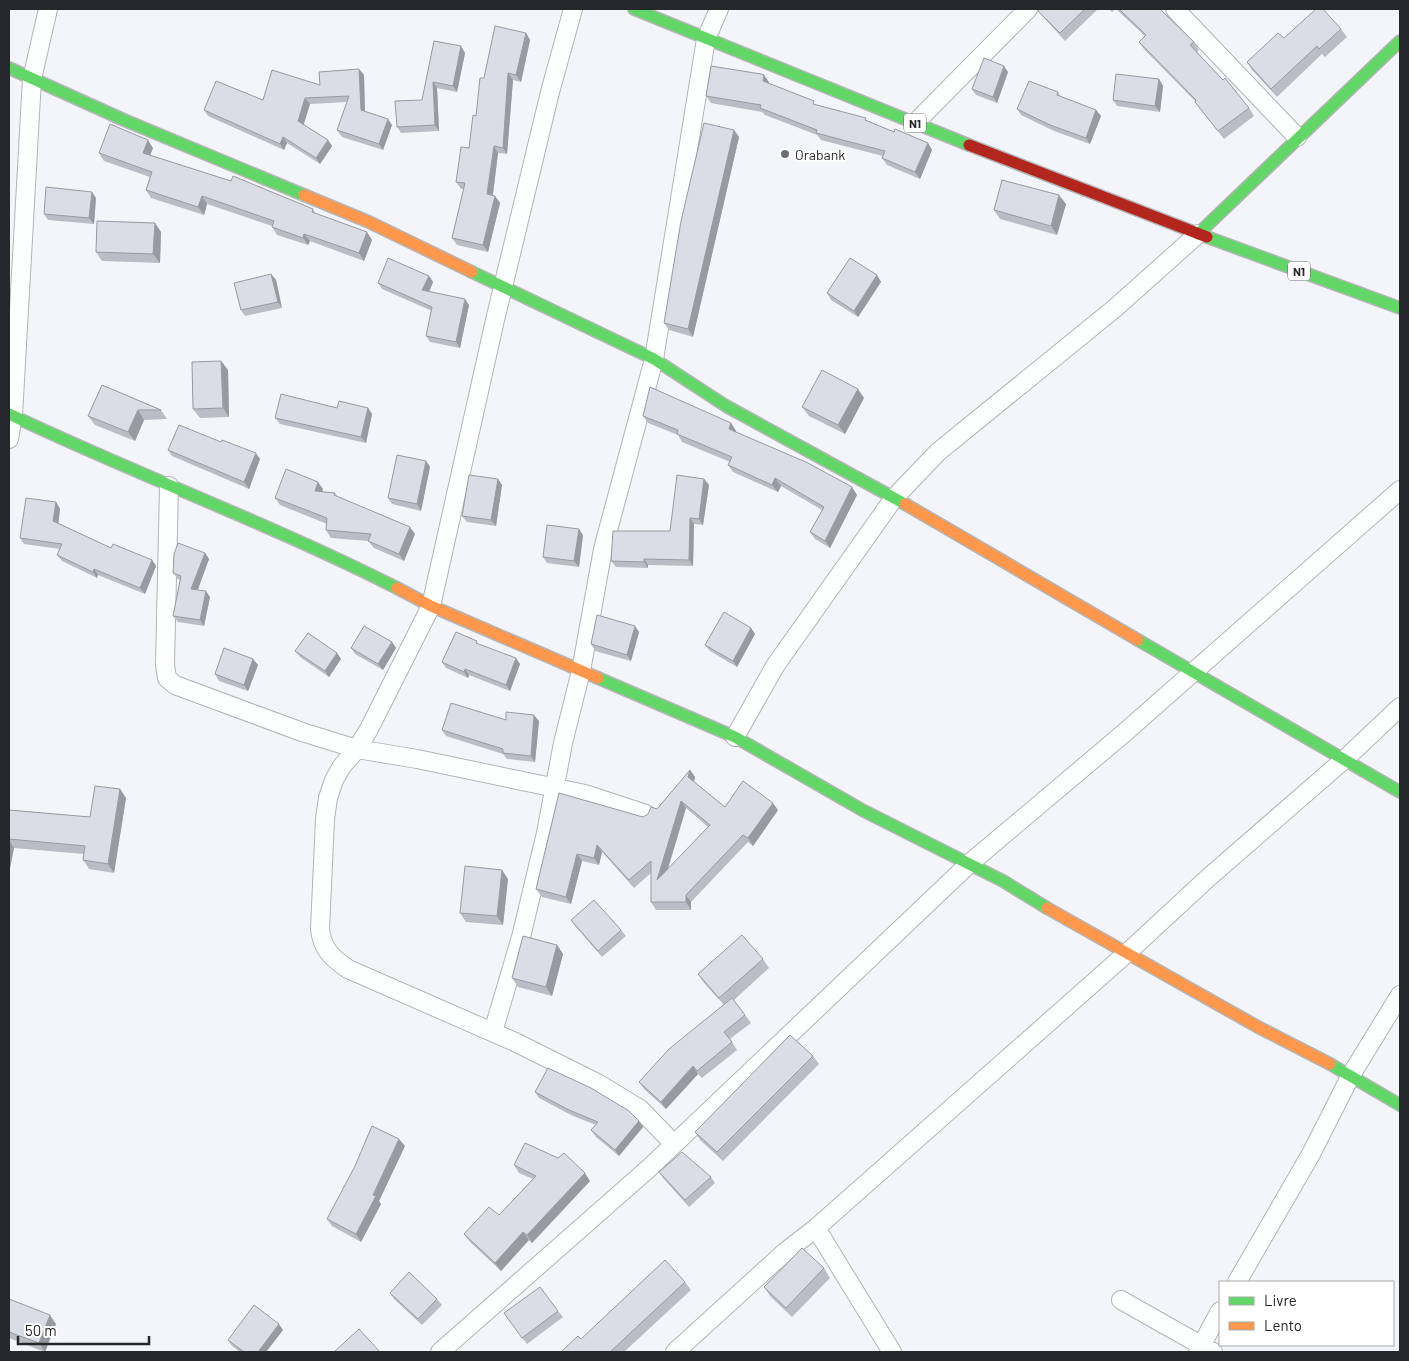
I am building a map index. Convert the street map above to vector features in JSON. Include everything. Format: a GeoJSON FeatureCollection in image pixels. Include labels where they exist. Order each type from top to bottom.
{"type":"FeatureCollection","features":[{"type":"Feature","properties":{"kind":"street"},"geometry":{"type":"LineString","coordinates":[[9,439],[32,79],[48,9]]}},
{"type":"Feature","properties":{"kind":"street"},"geometry":{"type":"LineString","coordinates":[[572,9],[550,92],[431,606],[357,749],[342,766],[334,780],[328,798],[325,819],[320,920],[322,943],[332,958],[348,969],[493,1032],[607,1089],[640,1109],[672,1144]]}},
{"type":"Feature","properties":{"kind":"street","name":"N1"},"geometry":{"type":"LineString","coordinates":[[634,9],[915,124],[1198,234],[1400,308]]}},
{"type":"Feature","properties":{"kind":"street"},"geometry":{"type":"LineString","coordinates":[[493,1032],[521,937],[581,671],[603,549],[654,360],[706,39],[719,9]]}},
{"type":"Feature","properties":{"kind":"street"},"geometry":{"type":"LineString","coordinates":[[915,124],[1028,9]]}},
{"type":"Feature","properties":{"kind":"street"},"geometry":{"type":"LineString","coordinates":[[1175,9],[1297,136]]}},
{"type":"Feature","properties":{"kind":"street"},"geometry":{"type":"LineString","coordinates":[[735,737],[775,666],[894,498],[938,452],[1114,309],[1198,234],[1297,136],[1400,41]]}},
{"type":"Feature","properties":{"kind":"street"},"geometry":{"type":"LineString","coordinates":[[9,68],[378,226],[654,360],[726,406],[894,498],[1143,641],[1192,672],[1346,758],[1400,792]]}},
{"type":"Feature","properties":{"kind":"street"},"geometry":{"type":"LineString","coordinates":[[9,290],[19,273]]}},
{"type":"Feature","properties":{"kind":"street"},"geometry":{"type":"LineString","coordinates":[[11,415],[92,454],[351,565],[431,606],[735,737],[864,810],[970,864],[1258,1027],[1351,1075],[1400,1105]]}},
{"type":"Feature","properties":{"kind":"street"},"geometry":{"type":"LineString","coordinates":[[169,486],[165,665],[167,678],[175,685],[357,749],[603,799],[646,814]]}},
{"type":"Feature","properties":{"kind":"street"},"geometry":{"type":"LineString","coordinates":[[440,1352],[648,1169],[672,1144],[970,864],[1400,490]]}},
{"type":"Feature","properties":{"kind":"street"},"geometry":{"type":"LineString","coordinates":[[675,1352],[785,1252],[816,1228],[1128,953],[1208,878],[1346,758],[1400,707]]}},
{"type":"Feature","properties":{"kind":"street"},"geometry":{"type":"LineString","coordinates":[[1238,1281],[1311,1154],[1351,1075],[1400,995]]}},
{"type":"Feature","properties":{"kind":"street"},"geometry":{"type":"LineString","coordinates":[[816,1228],[892,1352]]}},
{"type":"Feature","properties":{"kind":"street"},"geometry":{"type":"LineString","coordinates":[[1121,1300],[1204,1350],[1219,1313]]}},
{"type":"Feature","properties":{"kind":"building"},"geometry":{"type":"Polygon","coordinates":[[[1040,9],[1085,9],[1060,33],[1038,11],[1040,9]]]}},
{"type":"Feature","properties":{"kind":"building"},"geometry":{"type":"Polygon","coordinates":[[[1119,9],[1160,9],[1194,42],[1190,45],[1223,80],[1225,78],[1249,108],[1218,131],[1195,102],[1196,100],[1139,42],[1146,35],[1119,9]]]}},
{"type":"Feature","properties":{"kind":"building"},"geometry":{"type":"Polygon","coordinates":[[[1316,9],[1323,9],[1341,29],[1319,49],[1317,46],[1271,89],[1247,62],[1278,33],[1284,38],[1316,9]]]}},
{"type":"Feature","properties":{"kind":"building"},"geometry":{"type":"Polygon","coordinates":[[[495,26],[526,33],[516,75],[508,73],[503,148],[494,146],[487,194],[495,196],[483,245],[452,238],[465,183],[456,182],[461,147],[469,148],[473,115],[476,116],[480,78],[484,78],[495,26]]]}},
{"type":"Feature","properties":{"kind":"building"},"geometry":{"type":"Polygon","coordinates":[[[434,41],[461,46],[453,86],[433,82],[435,125],[397,127],[395,101],[422,100],[434,41]]]}},
{"type":"Feature","properties":{"kind":"building"},"geometry":{"type":"Polygon","coordinates":[[[984,58],[1004,66],[993,97],[972,89],[984,58]]]}},
{"type":"Feature","properties":{"kind":"building"},"geometry":{"type":"Polygon","coordinates":[[[711,66],[764,75],[763,81],[814,101],[813,104],[866,118],[865,120],[894,132],[895,129],[928,143],[915,172],[882,158],[885,151],[816,133],[817,130],[760,108],[761,105],[706,96],[711,66]]]}},
{"type":"Feature","properties":{"kind":"building"},"geometry":{"type":"Polygon","coordinates":[[[359,69],[361,110],[388,119],[379,144],[337,130],[349,96],[305,98],[298,121],[328,140],[316,158],[283,137],[280,144],[204,110],[216,81],[263,100],[272,70],[320,85],[319,72],[359,69]]]}},
{"type":"Feature","properties":{"kind":"building"},"geometry":{"type":"Polygon","coordinates":[[[1116,74],[1159,79],[1155,106],[1113,100],[1116,74]]]}},
{"type":"Feature","properties":{"kind":"building"},"geometry":{"type":"Polygon","coordinates":[[[1029,81],[1058,92],[1057,95],[1096,110],[1086,138],[1050,125],[1017,109],[1029,81]]]}},
{"type":"Feature","properties":{"kind":"building"},"geometry":{"type":"Polygon","coordinates":[[[704,123],[734,130],[688,329],[664,323],[681,221],[704,123]]]}},
{"type":"Feature","properties":{"kind":"building"},"geometry":{"type":"Polygon","coordinates":[[[110,124],[148,140],[143,153],[231,181],[233,176],[313,209],[312,212],[367,232],[359,253],[304,234],[303,238],[272,227],[274,221],[202,196],[198,207],[146,190],[152,172],[99,153],[110,124]]]}},
{"type":"Feature","properties":{"kind":"building"},"geometry":{"type":"Polygon","coordinates":[[[1002,180],[1059,195],[1051,226],[994,210],[1002,180]]]}},
{"type":"Feature","properties":{"kind":"building"},"geometry":{"type":"Polygon","coordinates":[[[46,187],[92,192],[89,218],[44,214],[46,187]]]}},
{"type":"Feature","properties":{"kind":"building"},"geometry":{"type":"Polygon","coordinates":[[[97,221],[155,223],[153,254],[96,252],[97,221]]]}},
{"type":"Feature","properties":{"kind":"building"},"geometry":{"type":"Polygon","coordinates":[[[388,258],[429,276],[422,290],[465,299],[456,342],[426,336],[432,307],[378,283],[388,258]]]}},
{"type":"Feature","properties":{"kind":"building"},"geometry":{"type":"Polygon","coordinates":[[[850,258],[877,275],[854,311],[827,293],[850,258]]]}},
{"type":"Feature","properties":{"kind":"building"},"geometry":{"type":"Polygon","coordinates":[[[271,274],[278,302],[241,310],[234,283],[271,274]]]}},
{"type":"Feature","properties":{"kind":"building"},"geometry":{"type":"Polygon","coordinates":[[[221,361],[223,408],[193,409],[192,362],[221,361]]]}},
{"type":"Feature","properties":{"kind":"building"},"geometry":{"type":"Polygon","coordinates":[[[822,370],[858,389],[838,425],[802,407],[822,370]]]}},
{"type":"Feature","properties":{"kind":"building"},"geometry":{"type":"Polygon","coordinates":[[[102,385],[161,410],[138,410],[128,432],[88,416],[102,385]]]}},
{"type":"Feature","properties":{"kind":"building"},"geometry":{"type":"Polygon","coordinates":[[[650,387],[731,423],[729,429],[808,463],[852,487],[825,541],[810,532],[824,507],[775,478],[772,485],[728,465],[732,457],[677,434],[678,430],[643,416],[650,387]]]}},
{"type":"Feature","properties":{"kind":"building"},"geometry":{"type":"Polygon","coordinates":[[[281,394],[337,408],[339,401],[368,408],[361,437],[275,418],[281,394]]]}},
{"type":"Feature","properties":{"kind":"building"},"geometry":{"type":"Polygon","coordinates":[[[179,425],[221,442],[222,440],[256,453],[244,482],[168,450],[179,425]]]}},
{"type":"Feature","properties":{"kind":"building"},"geometry":{"type":"Polygon","coordinates":[[[397,455],[426,461],[417,504],[388,498],[397,455]]]}},
{"type":"Feature","properties":{"kind":"building"},"geometry":{"type":"Polygon","coordinates":[[[286,469],[318,482],[315,491],[335,493],[334,495],[410,527],[399,554],[368,541],[371,534],[326,530],[327,518],[275,498],[286,469]]]}},
{"type":"Feature","properties":{"kind":"building"},"geometry":{"type":"Polygon","coordinates":[[[469,475],[498,479],[491,520],[462,516],[469,475]]]}},
{"type":"Feature","properties":{"kind":"building"},"geometry":{"type":"Polygon","coordinates":[[[677,475],[704,479],[699,519],[690,518],[689,560],[644,559],[644,562],[611,561],[613,531],[670,531],[677,475]]]}},
{"type":"Feature","properties":{"kind":"building"},"geometry":{"type":"Polygon","coordinates":[[[26,498],[56,502],[53,521],[111,548],[113,544],[152,560],[140,588],[94,569],[93,572],[57,555],[62,544],[20,538],[26,498]]]}},
{"type":"Feature","properties":{"kind":"building"},"geometry":{"type":"Polygon","coordinates":[[[547,525],[579,529],[574,561],[543,557],[547,525]]]}},
{"type":"Feature","properties":{"kind":"building"},"geometry":{"type":"Polygon","coordinates":[[[178,543],[205,553],[191,589],[206,591],[200,620],[173,616],[181,576],[173,573],[174,554],[178,543]]]}},
{"type":"Feature","properties":{"kind":"building"},"geometry":{"type":"Polygon","coordinates":[[[724,612],[751,628],[733,661],[705,645],[724,612]]]}},
{"type":"Feature","properties":{"kind":"building"},"geometry":{"type":"Polygon","coordinates":[[[597,615],[635,626],[627,655],[591,644],[597,615]]]}},
{"type":"Feature","properties":{"kind":"building"},"geometry":{"type":"Polygon","coordinates":[[[364,626],[392,642],[378,664],[351,648],[364,626]]]}},
{"type":"Feature","properties":{"kind":"building"},"geometry":{"type":"Polygon","coordinates":[[[456,632],[477,641],[476,643],[516,658],[506,685],[465,669],[464,672],[442,662],[456,632]]]}},
{"type":"Feature","properties":{"kind":"building"},"geometry":{"type":"Polygon","coordinates":[[[308,633],[337,653],[325,671],[295,651],[308,633]]]}},
{"type":"Feature","properties":{"kind":"building"},"geometry":{"type":"Polygon","coordinates":[[[224,648],[253,659],[244,685],[215,674],[224,648]]]}},
{"type":"Feature","properties":{"kind":"building"},"geometry":{"type":"Polygon","coordinates":[[[451,703],[506,720],[506,712],[534,715],[531,756],[503,753],[503,749],[442,730],[451,703]]]}},
{"type":"Feature","properties":{"kind":"building"},"geometry":{"type":"Polygon","coordinates":[[[690,770],[688,777],[725,807],[743,781],[773,803],[748,838],[743,835],[686,895],[686,902],[651,902],[651,861],[629,880],[597,845],[594,858],[577,854],[566,897],[536,889],[559,793],[643,817],[648,814],[651,807],[657,809],[690,770]],[[681,801],[657,880],[710,825],[681,801]]]}},
{"type":"Feature","properties":{"kind":"building"},"geometry":{"type":"Polygon","coordinates":[[[95,786],[120,789],[108,864],[83,860],[85,846],[9,839],[9,810],[90,817],[95,786]]]}},
{"type":"Feature","properties":{"kind":"building"},"geometry":{"type":"Polygon","coordinates":[[[465,866],[502,870],[497,916],[460,913],[465,866]]]}},
{"type":"Feature","properties":{"kind":"building"},"geometry":{"type":"Polygon","coordinates":[[[594,900],[621,930],[598,951],[571,920],[594,900]]]}},
{"type":"Feature","properties":{"kind":"building"},"geometry":{"type":"Polygon","coordinates":[[[742,935],[763,959],[719,998],[698,974],[742,935]]]}},
{"type":"Feature","properties":{"kind":"building"},"geometry":{"type":"Polygon","coordinates":[[[523,936],[557,945],[546,987],[512,978],[523,936]]]}},
{"type":"Feature","properties":{"kind":"building"},"geometry":{"type":"Polygon","coordinates":[[[732,998],[745,1015],[724,1032],[732,1042],[697,1071],[693,1066],[661,1102],[639,1082],[669,1049],[732,998]]]}},
{"type":"Feature","properties":{"kind":"building"},"geometry":{"type":"Polygon","coordinates":[[[790,1035],[813,1056],[717,1152],[695,1132],[790,1035]]]}},
{"type":"Feature","properties":{"kind":"building"},"geometry":{"type":"Polygon","coordinates":[[[548,1068],[591,1088],[629,1111],[639,1121],[615,1150],[591,1130],[598,1122],[569,1110],[535,1092],[548,1068]]]}},
{"type":"Feature","properties":{"kind":"building"},"geometry":{"type":"Polygon","coordinates":[[[372,1126],[399,1139],[373,1195],[376,1196],[356,1234],[327,1219],[355,1166],[372,1126]]]}},
{"type":"Feature","properties":{"kind":"building"},"geometry":{"type":"Polygon","coordinates":[[[525,1143],[558,1158],[564,1153],[585,1173],[527,1235],[523,1232],[495,1263],[464,1234],[489,1207],[499,1215],[536,1176],[514,1165],[525,1143]]]}},
{"type":"Feature","properties":{"kind":"building"},"geometry":{"type":"Polygon","coordinates":[[[682,1152],[711,1177],[685,1200],[659,1172],[682,1152]]]}},
{"type":"Feature","properties":{"kind":"building"},"geometry":{"type":"Polygon","coordinates":[[[802,1248],[824,1268],[786,1308],[764,1287],[802,1248]]]}},
{"type":"Feature","properties":{"kind":"building"},"geometry":{"type":"Polygon","coordinates":[[[665,1260],[685,1282],[610,1352],[561,1352],[578,1336],[581,1339],[665,1260]]]}},
{"type":"Feature","properties":{"kind":"building"},"geometry":{"type":"Polygon","coordinates":[[[409,1272],[437,1299],[418,1319],[390,1293],[409,1272]]]}},
{"type":"Feature","properties":{"kind":"building"},"geometry":{"type":"Polygon","coordinates":[[[540,1287],[558,1311],[522,1338],[504,1313],[540,1287]]]}},
{"type":"Feature","properties":{"kind":"building"},"geometry":{"type":"Polygon","coordinates":[[[9,1299],[50,1315],[39,1343],[9,1332],[9,1299]]]}},
{"type":"Feature","properties":{"kind":"building"},"geometry":{"type":"Polygon","coordinates":[[[254,1305],[279,1324],[258,1352],[244,1352],[228,1340],[254,1305]]]}},
{"type":"Feature","properties":{"kind":"building"},"geometry":{"type":"Polygon","coordinates":[[[359,1329],[380,1352],[334,1352],[359,1329]]]}},
{"type":"Feature","properties":{"kind":"traffic: fast"},"geometry":{"type":"LineString","coordinates":[[634,9],[969,145]]}},
{"type":"Feature","properties":{"kind":"traffic: fast"},"geometry":{"type":"LineString","coordinates":[[1198,234],[1400,41]]}},
{"type":"Feature","properties":{"kind":"traffic: fast"},"geometry":{"type":"LineString","coordinates":[[9,68],[124,120],[304,195]]}},
{"type":"Feature","properties":{"kind":"traffic: fast"},"geometry":{"type":"LineString","coordinates":[[1207,237],[1400,308]]}},
{"type":"Feature","properties":{"kind":"traffic: fast"},"geometry":{"type":"LineString","coordinates":[[472,272],[654,359],[726,406],[905,504]]}},
{"type":"Feature","properties":{"kind":"traffic: fast"},"geometry":{"type":"LineString","coordinates":[[9,414],[301,542],[397,588]]}},
{"type":"Feature","properties":{"kind":"traffic: fast"},"geometry":{"type":"LineString","coordinates":[[1138,640],[1400,792]]}},
{"type":"Feature","properties":{"kind":"traffic: fast"},"geometry":{"type":"LineString","coordinates":[[598,678],[735,737],[864,811],[1003,881],[1047,908]]}},
{"type":"Feature","properties":{"kind":"traffic: fast"},"geometry":{"type":"LineString","coordinates":[[1330,1064],[1400,1105]]}},
{"type":"Feature","properties":{"kind":"traffic: slow"},"geometry":{"type":"LineString","coordinates":[[304,195],[369,222],[472,272]]}},
{"type":"Feature","properties":{"kind":"traffic: slow"},"geometry":{"type":"LineString","coordinates":[[905,504],[1138,640]]}},
{"type":"Feature","properties":{"kind":"traffic: slow"},"geometry":{"type":"LineString","coordinates":[[397,588],[431,606],[598,678]]}},
{"type":"Feature","properties":{"kind":"traffic: slow"},"geometry":{"type":"LineString","coordinates":[[1047,908],[1258,1027],[1330,1064]]}},
{"type":"Feature","properties":{"kind":"traffic: jam"},"geometry":{"type":"LineString","coordinates":[[969,145],[1207,237]]}},
{"type":"Feature","properties":{"kind":"place","name":"Orabank"},"geometry":{"type":"Point","coordinates":[785,154]}}]}
